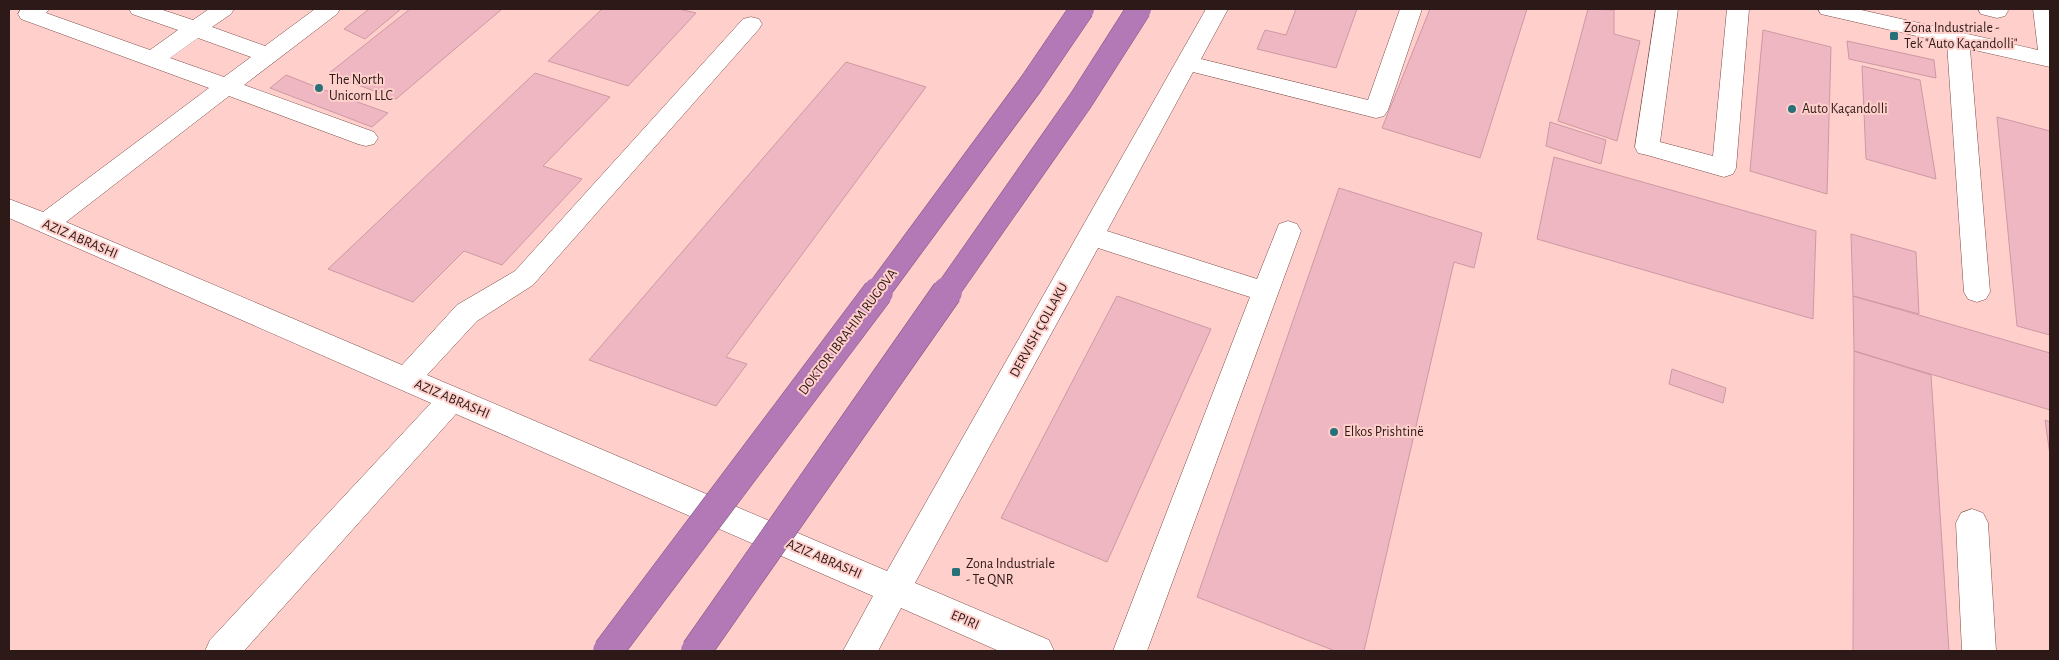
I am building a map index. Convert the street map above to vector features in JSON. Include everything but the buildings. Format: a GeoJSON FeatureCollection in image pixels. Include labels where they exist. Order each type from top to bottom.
{"type":"FeatureCollection","features":[{"type":"Feature","properties":{"kind":"highway","name":"DOKTOR IBRAHIM RUGOVA"},"geometry":{"type":"LineString","coordinates":[[608,651],[830,357],[1031,84],[1082,9]]}},
{"type":"Feature","properties":{"kind":"highway"},"geometry":{"type":"LineString","coordinates":[[696,651],[1082,100],[1139,9]]}},
{"type":"Feature","properties":{"kind":"street"},"geometry":{"type":"LineString","coordinates":[[38,9],[29,14],[366,138]]}},
{"type":"Feature","properties":{"kind":"street"},"geometry":{"type":"LineString","coordinates":[[140,9],[268,55]]}},
{"type":"Feature","properties":{"kind":"street"},"geometry":{"type":"LineString","coordinates":[[152,60],[223,9]]}},
{"type":"Feature","properties":{"kind":"street"},"geometry":{"type":"LineString","coordinates":[[45,224],[329,9]]}},
{"type":"Feature","properties":{"kind":"street","name":"DERVISH ÇOLLAKU"},"geometry":{"type":"LineString","coordinates":[[860,651],[1218,9]]}},
{"type":"Feature","properties":{"kind":"street"},"geometry":{"type":"LineString","coordinates":[[1187,63],[1376,110],[1411,9]]}},
{"type":"Feature","properties":{"kind":"street"},"geometry":{"type":"LineString","coordinates":[[1667,9],[1647,147],[1724,168],[1738,9]]}},
{"type":"Feature","properties":{"kind":"street"},"geometry":{"type":"LineString","coordinates":[[1832,9],[2050,60]]}},
{"type":"Feature","properties":{"kind":"street"},"geometry":{"type":"LineString","coordinates":[[1989,9],[1996,9]]}},
{"type":"Feature","properties":{"kind":"street"},"geometry":{"type":"LineString","coordinates":[[2044,9],[2050,55]]}},
{"type":"Feature","properties":{"kind":"street"},"geometry":{"type":"LineString","coordinates":[[406,379],[467,313],[524,278],[751,24]]}},
{"type":"Feature","properties":{"kind":"street"},"geometry":{"type":"LineString","coordinates":[[1958,39],[1977,292]]}},
{"type":"Feature","properties":{"kind":"street","name":"AZIZ ABRASHI"},"geometry":{"type":"LineString","coordinates":[[9,208],[894,589]]}},
{"type":"Feature","properties":{"kind":"street"},"geometry":{"type":"LineString","coordinates":[[1130,651],[1288,231]]}},
{"type":"Feature","properties":{"kind":"street"},"geometry":{"type":"LineString","coordinates":[[1091,236],[1266,292]]}},
{"type":"Feature","properties":{"kind":"street"},"geometry":{"type":"LineString","coordinates":[[222,651],[452,399]]}},
{"type":"Feature","properties":{"kind":"street"},"geometry":{"type":"LineString","coordinates":[[1972,523],[1979,651]]}},
{"type":"Feature","properties":{"kind":"street","name":"EPIRI"},"geometry":{"type":"LineString","coordinates":[[894,589],[1037,651]]}},
{"type":"Feature","properties":{"kind":"place","name":"Zona Industriale - Tek \"Auto Kaçandolli\""},"geometry":{"type":"Point","coordinates":[1894,36]}},
{"type":"Feature","properties":{"kind":"place","name":"The North Unicorn LLC"},"geometry":{"type":"Point","coordinates":[319,88]}},
{"type":"Feature","properties":{"kind":"place","name":"Auto Kaçandolli"},"geometry":{"type":"Point","coordinates":[1792,109]}},
{"type":"Feature","properties":{"kind":"place","name":"Elkos Prishtinë"},"geometry":{"type":"Point","coordinates":[1334,432]}},
{"type":"Feature","properties":{"kind":"place","name":"Zona Industriale - Te QNR"},"geometry":{"type":"Point","coordinates":[956,572]}}]}
